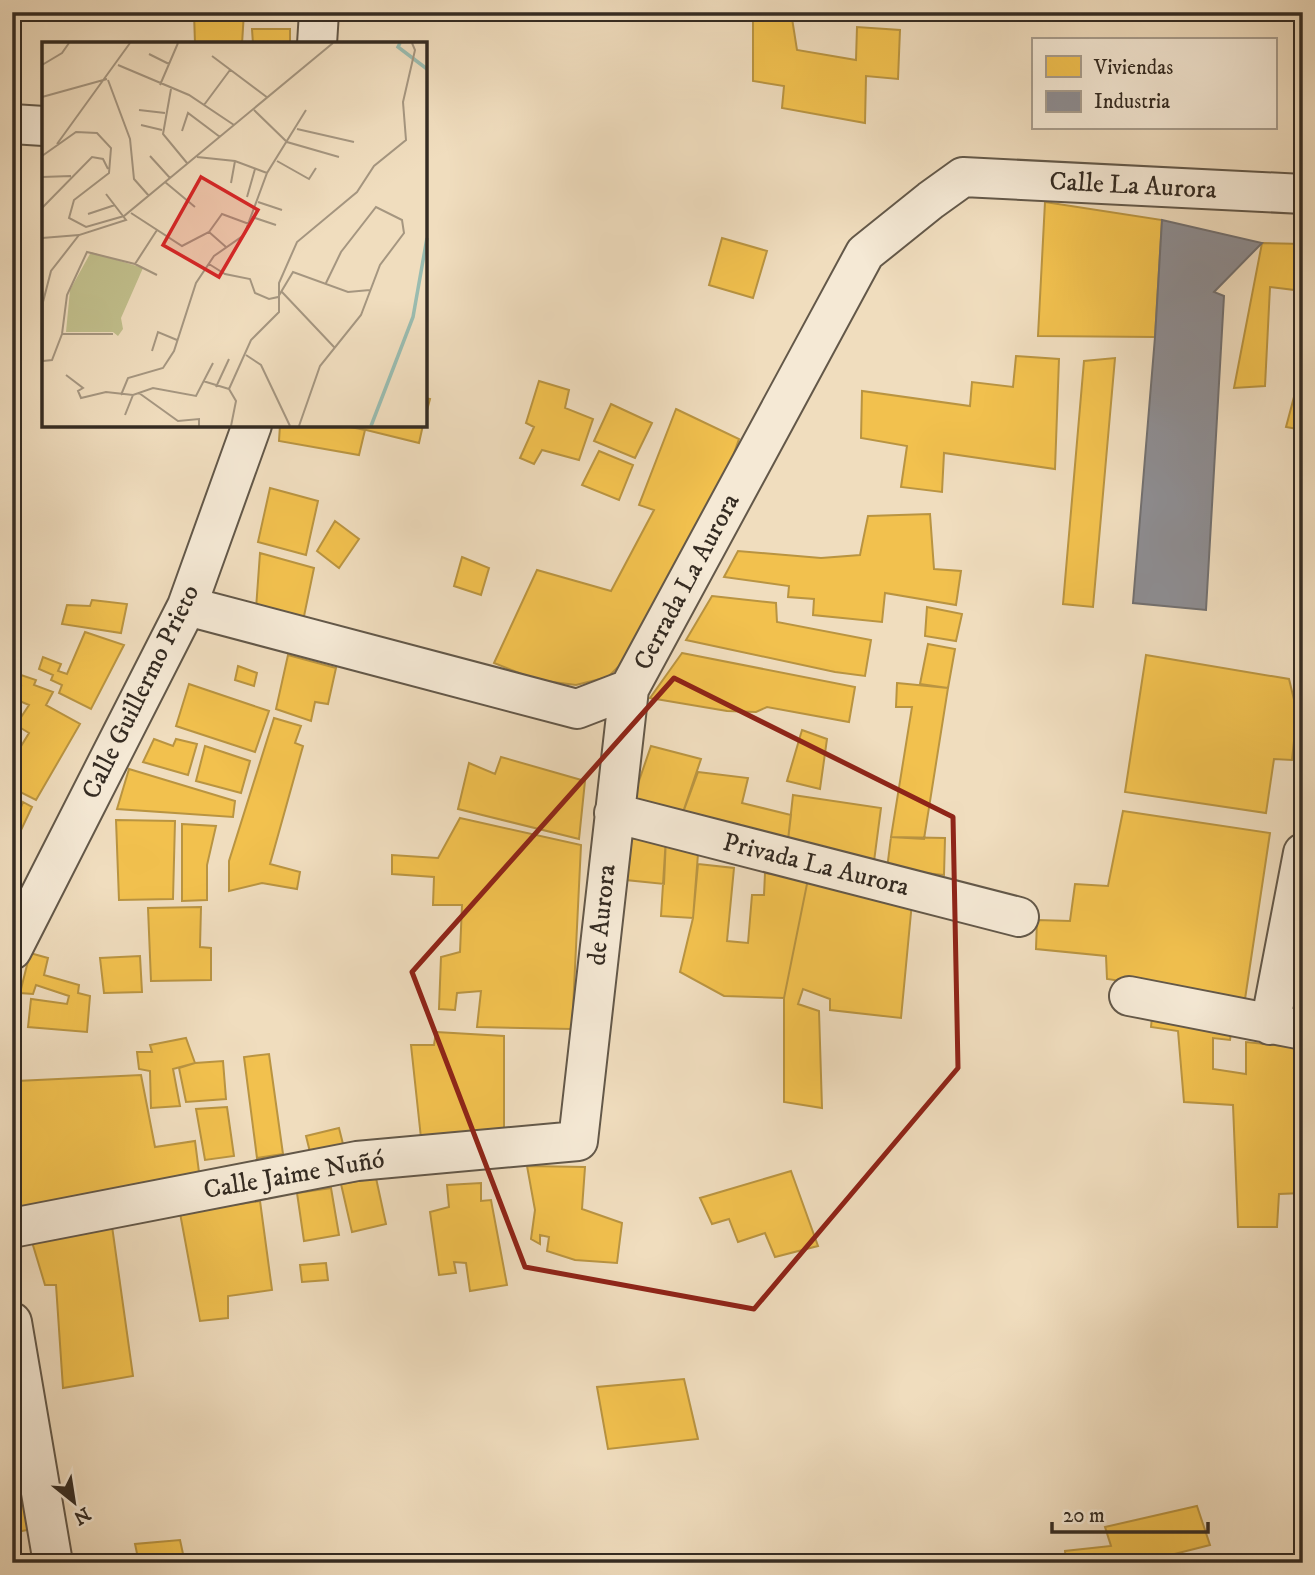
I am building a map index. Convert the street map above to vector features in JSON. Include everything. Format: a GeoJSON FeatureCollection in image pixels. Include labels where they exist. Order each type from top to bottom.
{"type":"FeatureCollection","features":[{"type":"Feature","properties":{"kind":"street"},"geometry":{"type":"LineString","coordinates":[[317,42],[319,12]]}},
{"type":"Feature","properties":{"kind":"street"},"geometry":{"type":"LineString","coordinates":[[12,124],[42,126]]}},
{"type":"Feature","properties":{"kind":"street","name":"Calle La Aurora"},"geometry":{"type":"LineString","coordinates":[[963,177],[1303,194]]}},
{"type":"Feature","properties":{"kind":"street","name":"Cerrada La Aurora"},"geometry":{"type":"LineString","coordinates":[[187,606],[577,709],[629,689],[866,253],[963,177]]}},
{"type":"Feature","properties":{"kind":"street","name":"Calle Guillermo Prieto"},"geometry":{"type":"LineString","coordinates":[[12,950],[187,606],[252,427]]}},
{"type":"Feature","properties":{"kind":"street","name":"de Aurora"},"geometry":{"type":"LineString","coordinates":[[578,1141],[629,689]]}},
{"type":"Feature","properties":{"kind":"street","name":"Privada La Aurora"},"geometry":{"type":"LineString","coordinates":[[614,813],[1019,917]]}},
{"type":"Feature","properties":{"kind":"street"},"geometry":{"type":"LineString","coordinates":[[1129,996],[1286,1027],[1303,853]]}},
{"type":"Feature","properties":{"kind":"street","name":"Calle Jaime Nuñó"},"geometry":{"type":"LineString","coordinates":[[12,1228],[357,1161],[578,1141]]}},
{"type":"Feature","properties":{"kind":"street"},"geometry":{"type":"LineString","coordinates":[[12,1322],[17,1383],[53,1563]]}},
{"type":"Feature","properties":{"kind":"highlighted area"},"geometry":{"type":"Polygon","coordinates":[[[674,678],[953,817],[958,1068],[754,1309],[525,1267],[412,972],[674,678]]]}},
{"type":"Feature","properties":{"kind":"building: Viviendas"},"geometry":{"type":"Polygon","coordinates":[[[194,12],[244,12],[242,42],[195,42],[194,12]]]}},
{"type":"Feature","properties":{"kind":"building: Viviendas"},"geometry":{"type":"Polygon","coordinates":[[[753,12],[791,12],[797,50],[856,60],[857,27],[900,30],[898,79],[866,76],[865,123],[782,108],[784,86],[753,81],[753,12]]]}},
{"type":"Feature","properties":{"kind":"building: Viviendas"},"geometry":{"type":"Polygon","coordinates":[[[252,29],[290,29],[290,42],[253,42],[252,29]]]}},
{"type":"Feature","properties":{"kind":"building: Viviendas"},"geometry":{"type":"Polygon","coordinates":[[[1045,202],[1162,220],[1155,337],[1038,336],[1045,202]]]}},
{"type":"Feature","properties":{"kind":"building: Viviendas"},"geometry":{"type":"Polygon","coordinates":[[[722,238],[767,251],[753,298],[709,285],[722,238]]]}},
{"type":"Feature","properties":{"kind":"building: Viviendas"},"geometry":{"type":"Polygon","coordinates":[[[1262,243],[1303,244],[1303,291],[1270,287],[1265,386],[1234,388],[1262,243]]]}},
{"type":"Feature","properties":{"kind":"building: Viviendas"},"geometry":{"type":"Polygon","coordinates":[[[1016,356],[1059,359],[1055,469],[944,453],[942,492],[901,487],[907,446],[861,438],[862,391],[970,406],[972,382],[1013,387],[1016,356]]]}},
{"type":"Feature","properties":{"kind":"building: Viviendas"},"geometry":{"type":"Polygon","coordinates":[[[1115,358],[1093,607],[1063,604],[1084,361],[1115,358]]]}},
{"type":"Feature","properties":{"kind":"building: Viviendas"},"geometry":{"type":"Polygon","coordinates":[[[1303,363],[1303,430],[1286,427],[1303,363]]]}},
{"type":"Feature","properties":{"kind":"building: Viviendas"},"geometry":{"type":"Polygon","coordinates":[[[539,381],[569,390],[565,408],[593,419],[579,460],[542,450],[534,464],[520,458],[534,427],[526,423],[539,381]]]}},
{"type":"Feature","properties":{"kind":"building: Viviendas"},"geometry":{"type":"Polygon","coordinates":[[[611,404],[652,423],[635,458],[594,441],[611,404]]]}},
{"type":"Feature","properties":{"kind":"building: Viviendas"},"geometry":{"type":"Polygon","coordinates":[[[676,409],[739,439],[726,476],[620,665],[608,677],[576,685],[537,680],[494,663],[537,570],[611,591],[654,510],[639,505],[676,409]]]}},
{"type":"Feature","properties":{"kind":"building: Viviendas"},"geometry":{"type":"Polygon","coordinates":[[[280,427],[351,427],[365,430],[359,455],[279,441],[280,427]]]}},
{"type":"Feature","properties":{"kind":"building: Viviendas"},"geometry":{"type":"Polygon","coordinates":[[[354,427],[423,427],[419,443],[354,427]]]}},
{"type":"Feature","properties":{"kind":"building: Viviendas"},"geometry":{"type":"Polygon","coordinates":[[[599,451],[633,465],[619,500],[582,485],[599,451]]]}},
{"type":"Feature","properties":{"kind":"building: Viviendas"},"geometry":{"type":"Polygon","coordinates":[[[270,488],[318,501],[306,555],[258,542],[270,488]]]}},
{"type":"Feature","properties":{"kind":"building: Viviendas"},"geometry":{"type":"Polygon","coordinates":[[[930,514],[934,569],[961,571],[956,605],[885,593],[882,622],[813,615],[814,599],[788,597],[789,586],[724,577],[738,551],[821,558],[860,555],[868,516],[930,514]]]}},
{"type":"Feature","properties":{"kind":"building: Viviendas"},"geometry":{"type":"Polygon","coordinates":[[[335,521],[359,539],[339,568],[317,551],[335,521]]]}},
{"type":"Feature","properties":{"kind":"building: Viviendas"},"geometry":{"type":"Polygon","coordinates":[[[260,553],[314,568],[303,621],[256,609],[260,553]]]}},
{"type":"Feature","properties":{"kind":"building: Viviendas"},"geometry":{"type":"Polygon","coordinates":[[[462,557],[489,568],[481,595],[454,586],[462,557]]]}},
{"type":"Feature","properties":{"kind":"building: Viviendas"},"geometry":{"type":"Polygon","coordinates":[[[712,596],[776,603],[777,622],[871,640],[865,676],[686,640],[712,596]]]}},
{"type":"Feature","properties":{"kind":"building: Viviendas"},"geometry":{"type":"Polygon","coordinates":[[[92,600],[127,604],[121,633],[62,624],[67,605],[90,606],[92,600]]]}},
{"type":"Feature","properties":{"kind":"building: Viviendas"},"geometry":{"type":"Polygon","coordinates":[[[927,607],[962,614],[956,641],[925,636],[927,607]]]}},
{"type":"Feature","properties":{"kind":"building: Viviendas"},"geometry":{"type":"Polygon","coordinates":[[[85,632],[124,645],[91,709],[59,693],[62,685],[51,680],[53,675],[39,669],[43,657],[61,664],[58,671],[67,674],[85,632]]]}},
{"type":"Feature","properties":{"kind":"building: Viviendas"},"geometry":{"type":"Polygon","coordinates":[[[928,644],[955,649],[948,688],[920,684],[928,644]]]}},
{"type":"Feature","properties":{"kind":"building: Viviendas"},"geometry":{"type":"Polygon","coordinates":[[[682,653],[855,687],[849,722],[767,707],[756,712],[727,711],[650,698],[682,653]]]}},
{"type":"Feature","properties":{"kind":"building: Viviendas"},"geometry":{"type":"Polygon","coordinates":[[[288,655],[336,668],[328,704],[315,702],[311,721],[276,709],[288,655]]]}},
{"type":"Feature","properties":{"kind":"building: Viviendas"},"geometry":{"type":"Polygon","coordinates":[[[1146,655],[1289,679],[1297,712],[1292,760],[1274,759],[1266,813],[1125,792],[1146,655]]]}},
{"type":"Feature","properties":{"kind":"building: Viviendas"},"geometry":{"type":"Polygon","coordinates":[[[238,666],[257,673],[254,686],[235,680],[238,666]]]}},
{"type":"Feature","properties":{"kind":"building: Viviendas"},"geometry":{"type":"Polygon","coordinates":[[[12,672],[36,680],[34,685],[53,692],[46,705],[80,724],[36,800],[12,788],[12,761],[29,733],[16,725],[29,705],[17,700],[21,686],[12,685],[12,672]]]}},
{"type":"Feature","properties":{"kind":"building: Viviendas"},"geometry":{"type":"Polygon","coordinates":[[[897,683],[948,688],[924,839],[891,837],[912,707],[896,707],[897,683]]]}},
{"type":"Feature","properties":{"kind":"building: Viviendas"},"geometry":{"type":"Polygon","coordinates":[[[189,684],[269,711],[255,752],[176,726],[189,684]]]}},
{"type":"Feature","properties":{"kind":"building: Viviendas"},"geometry":{"type":"Polygon","coordinates":[[[274,718],[301,726],[295,743],[303,746],[270,864],[300,872],[297,889],[262,883],[229,891],[229,861],[274,718]]]}},
{"type":"Feature","properties":{"kind":"building: Viviendas"},"geometry":{"type":"Polygon","coordinates":[[[802,730],[827,739],[820,789],[787,781],[802,730]]]}},
{"type":"Feature","properties":{"kind":"building: Viviendas"},"geometry":{"type":"Polygon","coordinates":[[[154,739],[173,746],[176,739],[197,744],[188,775],[143,762],[154,739]]]}},
{"type":"Feature","properties":{"kind":"building: Viviendas"},"geometry":{"type":"Polygon","coordinates":[[[205,746],[250,761],[241,793],[196,781],[205,746]]]}},
{"type":"Feature","properties":{"kind":"building: Viviendas"},"geometry":{"type":"Polygon","coordinates":[[[651,746],[701,759],[681,818],[631,804],[651,746]]]}},
{"type":"Feature","properties":{"kind":"building: Viviendas"},"geometry":{"type":"Polygon","coordinates":[[[501,757],[585,781],[579,839],[458,809],[469,763],[495,774],[501,757]]]}},
{"type":"Feature","properties":{"kind":"building: Viviendas"},"geometry":{"type":"Polygon","coordinates":[[[129,769],[235,801],[233,817],[117,809],[129,769]]]}},
{"type":"Feature","properties":{"kind":"building: Viviendas"},"geometry":{"type":"Polygon","coordinates":[[[698,772],[748,778],[742,803],[791,815],[787,849],[681,818],[698,772]]]}},
{"type":"Feature","properties":{"kind":"building: Viviendas"},"geometry":{"type":"Polygon","coordinates":[[[793,795],[881,808],[873,869],[787,849],[793,795]]]}},
{"type":"Feature","properties":{"kind":"building: Viviendas"},"geometry":{"type":"Polygon","coordinates":[[[23,802],[32,807],[12,849],[12,804],[20,810],[23,802]]]}},
{"type":"Feature","properties":{"kind":"building: Viviendas"},"geometry":{"type":"Polygon","coordinates":[[[1123,811],[1270,833],[1245,999],[1107,979],[1106,956],[1036,949],[1037,920],[1070,921],[1075,884],[1108,886],[1123,811]]]}},
{"type":"Feature","properties":{"kind":"building: Viviendas"},"geometry":{"type":"Polygon","coordinates":[[[460,818],[581,845],[572,1029],[477,1027],[481,991],[457,993],[455,1010],[439,1009],[441,957],[460,952],[462,905],[433,905],[434,877],[392,874],[392,855],[438,858],[460,818]]]}},
{"type":"Feature","properties":{"kind":"building: Viviendas"},"geometry":{"type":"Polygon","coordinates":[[[116,820],[175,821],[173,899],[119,900],[116,820]]]}},
{"type":"Feature","properties":{"kind":"building: Viviendas"},"geometry":{"type":"Polygon","coordinates":[[[182,824],[216,826],[207,865],[207,900],[182,901],[182,824]]]}},
{"type":"Feature","properties":{"kind":"building: Viviendas"},"geometry":{"type":"Polygon","coordinates":[[[632,831],[666,837],[664,884],[626,880],[632,831]]]}},
{"type":"Feature","properties":{"kind":"building: Viviendas"},"geometry":{"type":"Polygon","coordinates":[[[666,837],[699,841],[693,918],[661,916],[666,837]]]}},
{"type":"Feature","properties":{"kind":"building: Viviendas"},"geometry":{"type":"Polygon","coordinates":[[[891,837],[945,838],[944,875],[887,869],[891,837]]]}},
{"type":"Feature","properties":{"kind":"building: Viviendas"},"geometry":{"type":"Polygon","coordinates":[[[698,864],[734,868],[727,941],[748,943],[752,895],[764,895],[765,873],[808,879],[784,998],[724,996],[680,972],[693,918],[698,864]]]}},
{"type":"Feature","properties":{"kind":"building: Viviendas"},"geometry":{"type":"Polygon","coordinates":[[[808,879],[912,902],[901,1018],[830,1010],[830,999],[803,989],[798,1004],[819,1011],[822,1108],[784,1102],[784,998],[808,879]]]}},
{"type":"Feature","properties":{"kind":"building: Viviendas"},"geometry":{"type":"Polygon","coordinates":[[[201,907],[200,947],[211,948],[211,980],[151,981],[148,908],[201,907]]]}},
{"type":"Feature","properties":{"kind":"building: Viviendas"},"geometry":{"type":"Polygon","coordinates":[[[1303,920],[1303,1009],[1289,1006],[1303,920]]]}},
{"type":"Feature","properties":{"kind":"building: Viviendas"},"geometry":{"type":"Polygon","coordinates":[[[30,953],[48,958],[44,975],[79,985],[78,993],[90,996],[87,1032],[28,1027],[31,999],[67,1004],[69,996],[36,985],[33,994],[20,993],[30,953]]]}},
{"type":"Feature","properties":{"kind":"building: Viviendas"},"geometry":{"type":"Polygon","coordinates":[[[140,956],[142,992],[104,993],[100,958],[140,956]]]}},
{"type":"Feature","properties":{"kind":"building: Viviendas"},"geometry":{"type":"Polygon","coordinates":[[[1153,1007],[1233,1019],[1230,1040],[1213,1038],[1213,1069],[1246,1074],[1246,1042],[1303,1048],[1303,1193],[1279,1194],[1277,1227],[1238,1227],[1233,1105],[1184,1102],[1178,1031],[1151,1027],[1153,1007]]]}},
{"type":"Feature","properties":{"kind":"building: Viviendas"},"geometry":{"type":"Polygon","coordinates":[[[436,1032],[504,1036],[504,1134],[421,1138],[411,1045],[434,1045],[436,1032]]]}},
{"type":"Feature","properties":{"kind":"building: Viviendas"},"geometry":{"type":"Polygon","coordinates":[[[186,1038],[195,1063],[173,1069],[180,1106],[151,1108],[150,1071],[139,1069],[137,1052],[152,1052],[150,1045],[186,1038]]]}},
{"type":"Feature","properties":{"kind":"building: Viviendas"},"geometry":{"type":"Polygon","coordinates":[[[269,1054],[283,1154],[257,1158],[244,1057],[269,1054]]]}},
{"type":"Feature","properties":{"kind":"building: Viviendas"},"geometry":{"type":"Polygon","coordinates":[[[223,1061],[226,1099],[186,1102],[179,1068],[195,1063],[223,1061]]]}},
{"type":"Feature","properties":{"kind":"building: Viviendas"},"geometry":{"type":"Polygon","coordinates":[[[141,1075],[155,1147],[195,1141],[200,1180],[21,1207],[17,1081],[141,1075]]]}},
{"type":"Feature","properties":{"kind":"building: Viviendas"},"geometry":{"type":"Polygon","coordinates":[[[227,1107],[234,1156],[205,1160],[196,1109],[227,1107]]]}},
{"type":"Feature","properties":{"kind":"building: Viviendas"},"geometry":{"type":"Polygon","coordinates":[[[339,1128],[345,1152],[312,1160],[306,1136],[339,1128]]]}},
{"type":"Feature","properties":{"kind":"building: Viviendas"},"geometry":{"type":"Polygon","coordinates":[[[527,1166],[585,1167],[582,1209],[622,1223],[617,1263],[575,1260],[547,1251],[549,1237],[540,1235],[540,1244],[531,1239],[535,1210],[527,1166]]]}},
{"type":"Feature","properties":{"kind":"building: Viviendas"},"geometry":{"type":"Polygon","coordinates":[[[791,1171],[818,1246],[775,1257],[765,1233],[738,1242],[729,1219],[712,1224],[700,1198],[791,1171]]]}},
{"type":"Feature","properties":{"kind":"building: Viviendas"},"geometry":{"type":"Polygon","coordinates":[[[376,1178],[386,1224],[352,1232],[341,1184],[376,1178]]]}},
{"type":"Feature","properties":{"kind":"building: Viviendas"},"geometry":{"type":"Polygon","coordinates":[[[481,1183],[481,1201],[491,1200],[507,1285],[470,1291],[466,1263],[454,1262],[456,1273],[439,1275],[430,1212],[449,1207],[447,1185],[481,1183]]]}},
{"type":"Feature","properties":{"kind":"building: Viviendas"},"geometry":{"type":"Polygon","coordinates":[[[331,1188],[339,1235],[304,1241],[297,1193],[331,1188]]]}},
{"type":"Feature","properties":{"kind":"building: Viviendas"},"geometry":{"type":"Polygon","coordinates":[[[260,1201],[272,1290],[228,1296],[228,1318],[200,1321],[180,1213],[260,1201]]]}},
{"type":"Feature","properties":{"kind":"building: Viviendas"},"geometry":{"type":"Polygon","coordinates":[[[111,1219],[133,1376],[63,1388],[56,1285],[45,1285],[29,1232],[111,1219]]]}},
{"type":"Feature","properties":{"kind":"building: Viviendas"},"geometry":{"type":"Polygon","coordinates":[[[326,1263],[328,1280],[302,1282],[300,1265],[326,1263]]]}},
{"type":"Feature","properties":{"kind":"building: Viviendas"},"geometry":{"type":"Polygon","coordinates":[[[684,1379],[698,1439],[608,1449],[597,1387],[684,1379]]]}},
{"type":"Feature","properties":{"kind":"building: Viviendas"},"geometry":{"type":"Polygon","coordinates":[[[12,1443],[37,1528],[12,1533],[12,1443]]]}},
{"type":"Feature","properties":{"kind":"building: Viviendas"},"geometry":{"type":"Polygon","coordinates":[[[1197,1506],[1210,1545],[1139,1563],[1066,1563],[1065,1551],[1111,1546],[1105,1527],[1197,1506]]]}},
{"type":"Feature","properties":{"kind":"building: Viviendas"},"geometry":{"type":"Polygon","coordinates":[[[180,1540],[185,1563],[139,1563],[135,1544],[180,1540]]]}},
{"type":"Feature","properties":{"kind":"building: Industria"},"geometry":{"type":"Polygon","coordinates":[[[1162,220],[1262,243],[1214,292],[1224,296],[1206,610],[1133,603],[1162,220]]]}}]}
